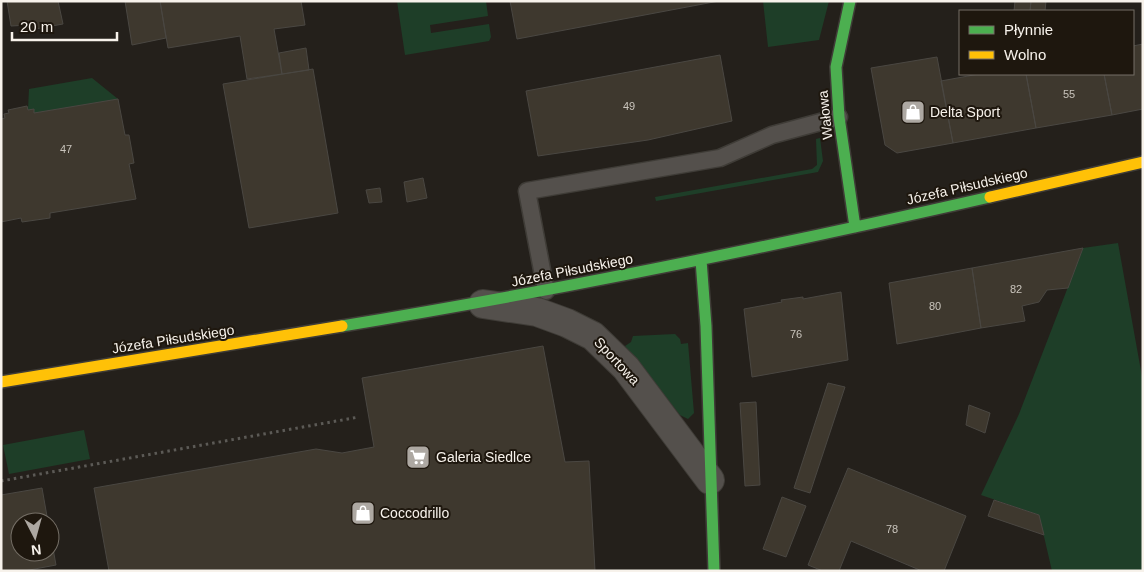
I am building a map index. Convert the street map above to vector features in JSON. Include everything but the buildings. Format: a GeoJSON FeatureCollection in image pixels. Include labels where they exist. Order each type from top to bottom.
{"type":"FeatureCollection","features":[{"type":"Feature","properties":{"kind":"main road","name":"Wałowa"},"geometry":{"type":"LineString","coordinates":[[850,1],[836,67],[838,117],[855,227]]}},
{"type":"Feature","properties":{"kind":"main road","name":"Józefa Piłsudskiego"},"geometry":{"type":"LineString","coordinates":[[1,382],[482,303],[780,246],[855,227],[1143,162]]}},
{"type":"Feature","properties":{"kind":"main road"},"geometry":{"type":"LineString","coordinates":[[701,260],[706,326],[714,571]]}},
{"type":"Feature","properties":{"kind":"street","name":"Sportowa"},"geometry":{"type":"LineString","coordinates":[[482,303],[536,312],[567,322],[593,336],[626,368],[710,480]]}},
{"type":"Feature","properties":{"kind":"lane"},"geometry":{"type":"LineString","coordinates":[[546,291],[527,191],[720,158],[772,135],[838,117]]}},
{"type":"Feature","properties":{"kind":"path"},"geometry":{"type":"LineString","coordinates":[[1,481],[359,417]]}},
{"type":"Feature","properties":{"kind":"green space"},"geometry":{"type":"Polygon","coordinates":[[[397,1],[486,1],[488,16],[430,25],[431,33],[489,24],[491,37],[489,41],[405,55],[397,1]]]}},
{"type":"Feature","properties":{"kind":"green space"},"geometry":{"type":"Polygon","coordinates":[[[763,1],[829,1],[819,40],[768,47],[763,1]]]}},
{"type":"Feature","properties":{"kind":"green space"},"geometry":{"type":"Polygon","coordinates":[[[92,78],[118,99],[34,113],[34,109],[28,110],[29,89],[92,78]]]}},
{"type":"Feature","properties":{"kind":"green space"},"geometry":{"type":"Polygon","coordinates":[[[820,138],[823,161],[818,172],[656,201],[655,197],[812,169],[817,165],[816,139],[820,138]]]}},
{"type":"Feature","properties":{"kind":"green space"},"geometry":{"type":"Polygon","coordinates":[[[1118,243],[1143,382],[1143,571],[1052,571],[1039,515],[981,495],[1019,414],[1083,248],[1118,243]]]}},
{"type":"Feature","properties":{"kind":"green space"},"geometry":{"type":"Polygon","coordinates":[[[675,334],[680,339],[681,344],[688,343],[694,413],[688,419],[680,415],[625,346],[631,342],[633,336],[675,334]]]}},
{"type":"Feature","properties":{"kind":"green space"},"geometry":{"type":"Polygon","coordinates":[[[84,430],[90,459],[9,474],[3,445],[84,430]]]}},
{"type":"Feature","properties":{"kind":"traffic: fast"},"geometry":{"type":"LineString","coordinates":[[850,1],[836,67],[839,117],[855,227]]}},
{"type":"Feature","properties":{"kind":"traffic: fast"},"geometry":{"type":"LineString","coordinates":[[342,326],[505,298],[667,266],[829,233],[990,197]]}},
{"type":"Feature","properties":{"kind":"traffic: fast"},"geometry":{"type":"LineString","coordinates":[[701,260],[706,326],[714,571]]}},
{"type":"Feature","properties":{"kind":"traffic: slow"},"geometry":{"type":"LineString","coordinates":[[990,197],[1143,162]]}},
{"type":"Feature","properties":{"kind":"traffic: slow"},"geometry":{"type":"LineString","coordinates":[[1,382],[342,326]]}},
{"type":"Feature","properties":{"kind":"place","name":"Delta Sport"},"geometry":{"type":"Point","coordinates":[913,112]}},
{"type":"Feature","properties":{"kind":"place","name":"Galeria Siedlce"},"geometry":{"type":"Point","coordinates":[418,457]}},
{"type":"Feature","properties":{"kind":"place","name":"Coccodrillo"},"geometry":{"type":"Point","coordinates":[363,513]}}]}
